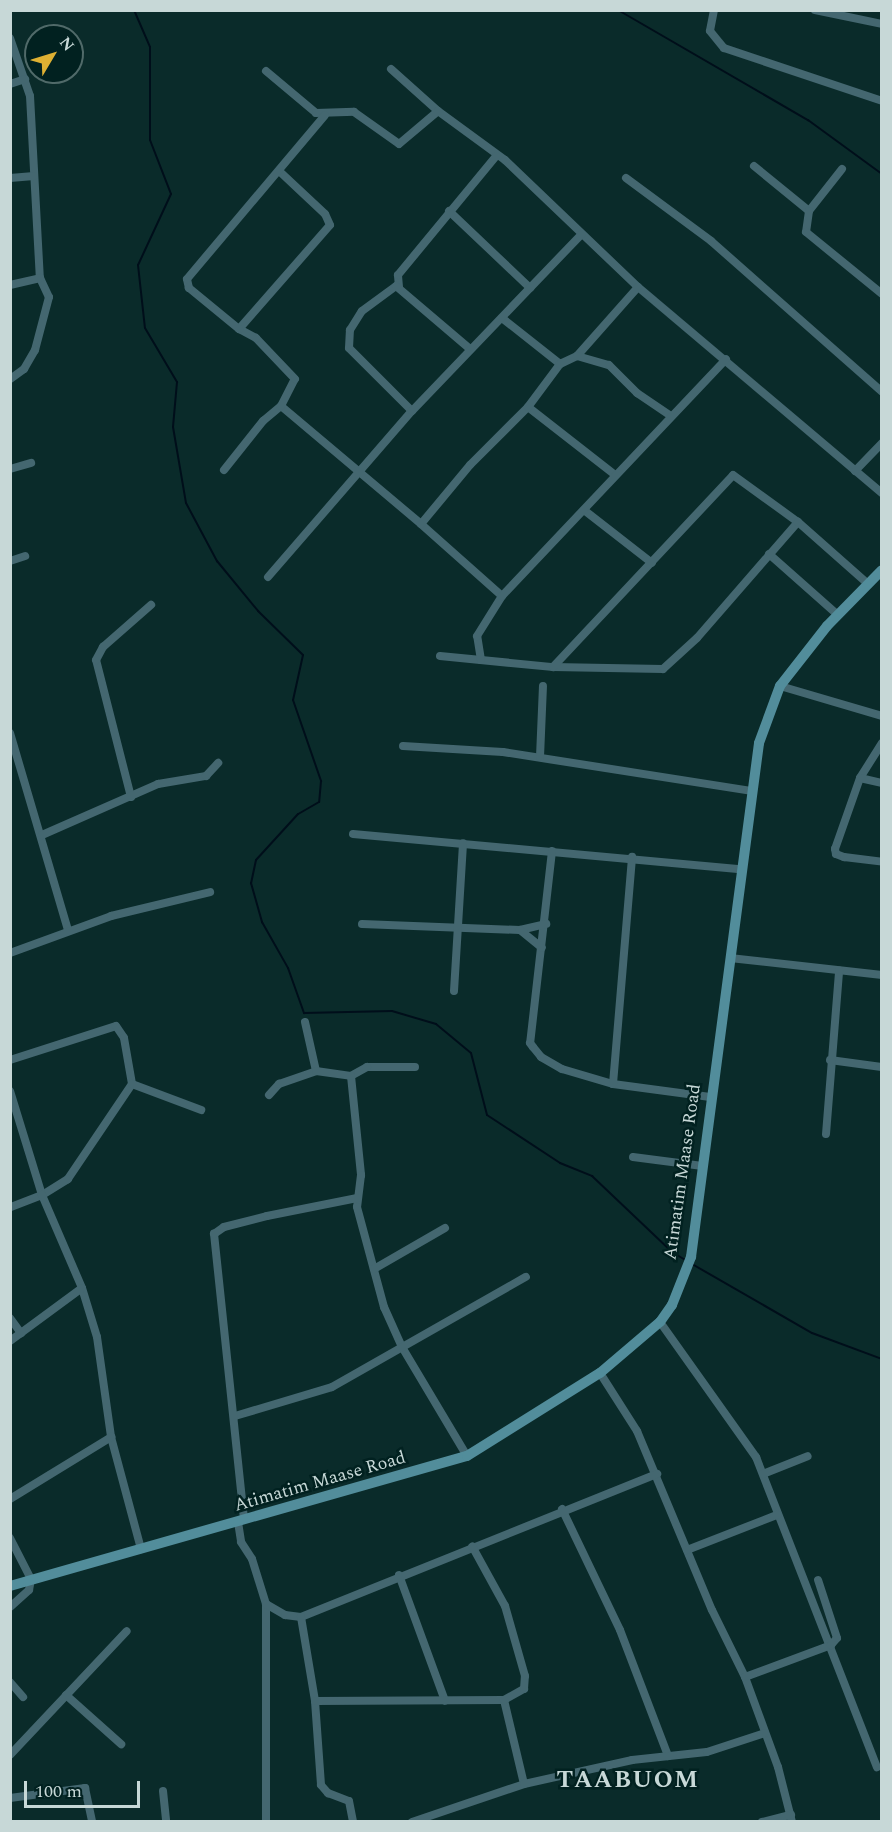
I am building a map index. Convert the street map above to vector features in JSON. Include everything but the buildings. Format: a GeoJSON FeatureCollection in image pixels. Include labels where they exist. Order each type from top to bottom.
{"type":"FeatureCollection","features":[{"type":"Feature","properties":{"kind":"main road","name":"Atimatim Maase Road"},"geometry":{"type":"LineString","coordinates":[[10,1586],[467,1456],[600,1373],[660,1322],[684,1281],[691,1257],[740,869],[759,743],[780,686],[838,615],[880,575]]}},
{"type":"Feature","properties":{"kind":"street"},"geometry":{"type":"LineString","coordinates":[[714,10],[710,31],[724,48],[882,101]]}},
{"type":"Feature","properties":{"kind":"street"},"geometry":{"type":"LineString","coordinates":[[815,10],[882,24]]}},
{"type":"Feature","properties":{"kind":"street"},"geometry":{"type":"LineString","coordinates":[[10,38],[24,76]]}},
{"type":"Feature","properties":{"kind":"street"},"geometry":{"type":"LineString","coordinates":[[391,69],[438,111],[496,156],[638,287],[882,493]]}},
{"type":"Feature","properties":{"kind":"street"},"geometry":{"type":"LineString","coordinates":[[266,71],[309,108],[325,115],[354,112],[399,144],[438,111]]}},
{"type":"Feature","properties":{"kind":"street"},"geometry":{"type":"LineString","coordinates":[[10,379],[24,369],[44,320],[49,297],[40,278],[32,116],[26,84]]}},
{"type":"Feature","properties":{"kind":"street"},"geometry":{"type":"LineString","coordinates":[[224,471],[263,421],[281,406],[295,379],[256,338],[239,329],[189,288],[187,279],[325,115]]}},
{"type":"Feature","properties":{"kind":"street"},"geometry":{"type":"LineString","coordinates":[[399,288],[398,275],[496,156]]}},
{"type":"Feature","properties":{"kind":"street"},"geometry":{"type":"LineString","coordinates":[[754,166],[809,211]]}},
{"type":"Feature","properties":{"kind":"street"},"geometry":{"type":"LineString","coordinates":[[842,169],[809,211],[806,232],[882,294]]}},
{"type":"Feature","properties":{"kind":"street"},"geometry":{"type":"LineString","coordinates":[[239,329],[330,225],[325,214],[279,171]]}},
{"type":"Feature","properties":{"kind":"street"},"geometry":{"type":"LineString","coordinates":[[10,178],[34,176]]}},
{"type":"Feature","properties":{"kind":"street"},"geometry":{"type":"LineString","coordinates":[[626,178],[711,241],[882,392]]}},
{"type":"Feature","properties":{"kind":"street"},"geometry":{"type":"LineString","coordinates":[[449,212],[530,288]]}},
{"type":"Feature","properties":{"kind":"street"},"geometry":{"type":"LineString","coordinates":[[268,577],[315,519],[327,511],[412,411],[582,234]]}},
{"type":"Feature","properties":{"kind":"street"},"geometry":{"type":"LineString","coordinates":[[10,285],[40,278]]}},
{"type":"Feature","properties":{"kind":"street"},"geometry":{"type":"LineString","coordinates":[[412,411],[354,355],[349,343],[350,330],[362,311],[390,287],[399,288],[470,349]]}},
{"type":"Feature","properties":{"kind":"street"},"geometry":{"type":"LineString","coordinates":[[421,524],[470,465],[528,407],[560,364],[577,356],[638,287]]}},
{"type":"Feature","properties":{"kind":"street"},"geometry":{"type":"LineString","coordinates":[[502,318],[560,364]]}},
{"type":"Feature","properties":{"kind":"street"},"geometry":{"type":"LineString","coordinates":[[577,356],[609,365],[637,393],[671,416]]}},
{"type":"Feature","properties":{"kind":"street"},"geometry":{"type":"LineString","coordinates":[[481,660],[477,636],[502,596],[726,359]]}},
{"type":"Feature","properties":{"kind":"street"},"geometry":{"type":"LineString","coordinates":[[281,406],[502,596]]}},
{"type":"Feature","properties":{"kind":"street"},"geometry":{"type":"LineString","coordinates":[[528,407],[615,475]]}},
{"type":"Feature","properties":{"kind":"street"},"geometry":{"type":"LineString","coordinates":[[855,471],[882,443]]}},
{"type":"Feature","properties":{"kind":"street"},"geometry":{"type":"LineString","coordinates":[[10,469],[31,464]]}},
{"type":"Feature","properties":{"kind":"street"},"geometry":{"type":"LineString","coordinates":[[553,667],[733,475],[798,522],[868,584]]}},
{"type":"Feature","properties":{"kind":"street"},"geometry":{"type":"LineString","coordinates":[[584,510],[652,563]]}},
{"type":"Feature","properties":{"kind":"street"},"geometry":{"type":"LineString","coordinates":[[440,656],[553,667],[663,669],[696,638],[798,522]]}},
{"type":"Feature","properties":{"kind":"street"},"geometry":{"type":"LineString","coordinates":[[769,554],[838,615]]}},
{"type":"Feature","properties":{"kind":"street"},"geometry":{"type":"LineString","coordinates":[[10,561],[25,556]]}},
{"type":"Feature","properties":{"kind":"street"},"geometry":{"type":"LineString","coordinates":[[130,797],[96,660],[103,647],[151,605]]}},
{"type":"Feature","properties":{"kind":"street"},"geometry":{"type":"LineString","coordinates":[[540,758],[543,686]]}},
{"type":"Feature","properties":{"kind":"street"},"geometry":{"type":"LineString","coordinates":[[780,686],[882,716]]}},
{"type":"Feature","properties":{"kind":"street"},"geometry":{"type":"LineString","coordinates":[[10,733],[42,835],[68,930]]}},
{"type":"Feature","properties":{"kind":"street"},"geometry":{"type":"LineString","coordinates":[[882,743],[860,778],[836,854],[882,862]]}},
{"type":"Feature","properties":{"kind":"street"},"geometry":{"type":"LineString","coordinates":[[403,746],[540,758],[751,791]]}},
{"type":"Feature","properties":{"kind":"street"},"geometry":{"type":"LineString","coordinates":[[42,835],[158,784],[206,777],[218,763]]}},
{"type":"Feature","properties":{"kind":"street"},"geometry":{"type":"LineString","coordinates":[[860,778],[882,783]]}},
{"type":"Feature","properties":{"kind":"street"},"geometry":{"type":"LineString","coordinates":[[353,834],[632,857],[740,869]]}},
{"type":"Feature","properties":{"kind":"street"},"geometry":{"type":"LineString","coordinates":[[454,991],[463,843]]}},
{"type":"Feature","properties":{"kind":"street"},"geometry":{"type":"LineString","coordinates":[[552,850],[546,924],[530,1043],[541,1057],[562,1069],[613,1084],[710,1097]]}},
{"type":"Feature","properties":{"kind":"street"},"geometry":{"type":"LineString","coordinates":[[613,1084],[632,857]]}},
{"type":"Feature","properties":{"kind":"street"},"geometry":{"type":"LineString","coordinates":[[10,953],[68,930],[180,897],[210,892]]}},
{"type":"Feature","properties":{"kind":"street"},"geometry":{"type":"LineString","coordinates":[[362,924],[520,930],[546,924]]}},
{"type":"Feature","properties":{"kind":"street"},"geometry":{"type":"LineString","coordinates":[[520,930],[542,948]]}},
{"type":"Feature","properties":{"kind":"street"},"geometry":{"type":"LineString","coordinates":[[730,958],[882,975]]}},
{"type":"Feature","properties":{"kind":"street"},"geometry":{"type":"LineString","coordinates":[[826,1134],[830,1060],[839,971]]}},
{"type":"Feature","properties":{"kind":"street"},"geometry":{"type":"LineString","coordinates":[[305,1022],[316,1071]]}},
{"type":"Feature","properties":{"kind":"street"},"geometry":{"type":"LineString","coordinates":[[10,1060],[116,1026],[124,1038],[132,1084],[77,1169],[63,1184],[10,1207]]}},
{"type":"Feature","properties":{"kind":"street"},"geometry":{"type":"LineString","coordinates":[[830,1060],[882,1067]]}},
{"type":"Feature","properties":{"kind":"street"},"geometry":{"type":"LineString","coordinates":[[269,1095],[279,1084],[316,1071],[351,1076],[367,1067],[415,1067]]}},
{"type":"Feature","properties":{"kind":"street"},"geometry":{"type":"LineString","coordinates":[[351,1076],[361,1175],[357,1198],[374,1269],[402,1347],[467,1456]]}},
{"type":"Feature","properties":{"kind":"street"},"geometry":{"type":"LineString","coordinates":[[132,1084],[201,1110]]}},
{"type":"Feature","properties":{"kind":"street"},"geometry":{"type":"LineString","coordinates":[[10,1091],[42,1195],[82,1288],[97,1337],[111,1437],[141,1549]]}},
{"type":"Feature","properties":{"kind":"street"},"geometry":{"type":"LineString","coordinates":[[633,1157],[702,1166]]}},
{"type":"Feature","properties":{"kind":"street"},"geometry":{"type":"LineString","coordinates":[[266,1821],[266,1604],[252,1559],[241,1542],[235,1416],[214,1246],[216,1230],[357,1198]]}},
{"type":"Feature","properties":{"kind":"street"},"geometry":{"type":"LineString","coordinates":[[374,1269],[445,1228]]}},
{"type":"Feature","properties":{"kind":"street"},"geometry":{"type":"LineString","coordinates":[[235,1416],[332,1387],[526,1278]]}},
{"type":"Feature","properties":{"kind":"street"},"geometry":{"type":"LineString","coordinates":[[10,1341],[82,1288]]}},
{"type":"Feature","properties":{"kind":"street"},"geometry":{"type":"LineString","coordinates":[[10,1317],[21,1333]]}},
{"type":"Feature","properties":{"kind":"street"},"geometry":{"type":"LineString","coordinates":[[660,1322],[732,1428],[752,1449],[831,1645],[877,1767]]}},
{"type":"Feature","properties":{"kind":"street"},"geometry":{"type":"LineString","coordinates":[[600,1373],[637,1431],[687,1550],[745,1677],[791,1818],[762,1821]]}},
{"type":"Feature","properties":{"kind":"street"},"geometry":{"type":"LineString","coordinates":[[10,1498],[111,1437]]}},
{"type":"Feature","properties":{"kind":"street"},"geometry":{"type":"LineString","coordinates":[[762,1474],[808,1456]]}},
{"type":"Feature","properties":{"kind":"street"},"geometry":{"type":"LineString","coordinates":[[266,1604],[285,1615],[301,1617],[562,1509],[657,1474]]}},
{"type":"Feature","properties":{"kind":"street"},"geometry":{"type":"LineString","coordinates":[[562,1509],[620,1630],[668,1756]]}},
{"type":"Feature","properties":{"kind":"street"},"geometry":{"type":"LineString","coordinates":[[687,1550],[777,1515]]}},
{"type":"Feature","properties":{"kind":"street"},"geometry":{"type":"LineString","coordinates":[[10,1538],[31,1579],[29,1590],[10,1607]]}},
{"type":"Feature","properties":{"kind":"street"},"geometry":{"type":"LineString","coordinates":[[315,1701],[504,1700],[524,1689],[525,1677],[505,1606],[472,1546]]}},
{"type":"Feature","properties":{"kind":"street"},"geometry":{"type":"LineString","coordinates":[[399,1575],[445,1701]]}},
{"type":"Feature","properties":{"kind":"street"},"geometry":{"type":"LineString","coordinates":[[745,1677],[831,1645],[838,1634],[818,1580]]}},
{"type":"Feature","properties":{"kind":"street"},"geometry":{"type":"LineString","coordinates":[[301,1617],[315,1701],[321,1785],[328,1793],[349,1801],[352,1821]]}},
{"type":"Feature","properties":{"kind":"street"},"geometry":{"type":"LineString","coordinates":[[10,1755],[127,1631]]}},
{"type":"Feature","properties":{"kind":"street"},"geometry":{"type":"LineString","coordinates":[[10,1682],[23,1697]]}},
{"type":"Feature","properties":{"kind":"street"},"geometry":{"type":"LineString","coordinates":[[66,1695],[121,1744]]}},
{"type":"Feature","properties":{"kind":"street"},"geometry":{"type":"LineString","coordinates":[[504,1700],[524,1784]]}},
{"type":"Feature","properties":{"kind":"street"},"geometry":{"type":"LineString","coordinates":[[412,1821],[524,1784],[668,1756],[707,1752],[765,1733]]}},
{"type":"Feature","properties":{"kind":"street"},"geometry":{"type":"LineString","coordinates":[[10,1798],[85,1788],[92,1821]]}},
{"type":"Feature","properties":{"kind":"street"},"geometry":{"type":"LineString","coordinates":[[163,1791],[166,1821]]}},
{"type":"Feature","properties":{"kind":"waterway"},"geometry":{"type":"LineString","coordinates":[[134,10],[150,47],[150,140],[171,194],[138,265],[145,328],[177,382],[173,427],[186,503],[217,561],[258,611],[303,655],[293,700],[321,781],[319,802],[298,814],[256,860],[251,883],[262,922],[288,968],[304,1013],[392,1011],[436,1024],[471,1053],[487,1115],[560,1163],[592,1176],[672,1252],[687,1261]]}},
{"type":"Feature","properties":{"kind":"waterway"},"geometry":{"type":"LineString","coordinates":[[618,10],[808,120],[882,174]]}},
{"type":"Feature","properties":{"kind":"waterway"},"geometry":{"type":"LineString","coordinates":[[692,1264],[812,1333],[882,1359]]}},
{"type":"Feature","properties":{"kind":"waterway"},"geometry":{"type":"LineString","coordinates":[[882,1432],[882,1449]]}},
{"type":"Feature","properties":{"kind":"district","name":"TAABUOM"},"geometry":{"type":"Point","coordinates":[628,1781]}}]}
